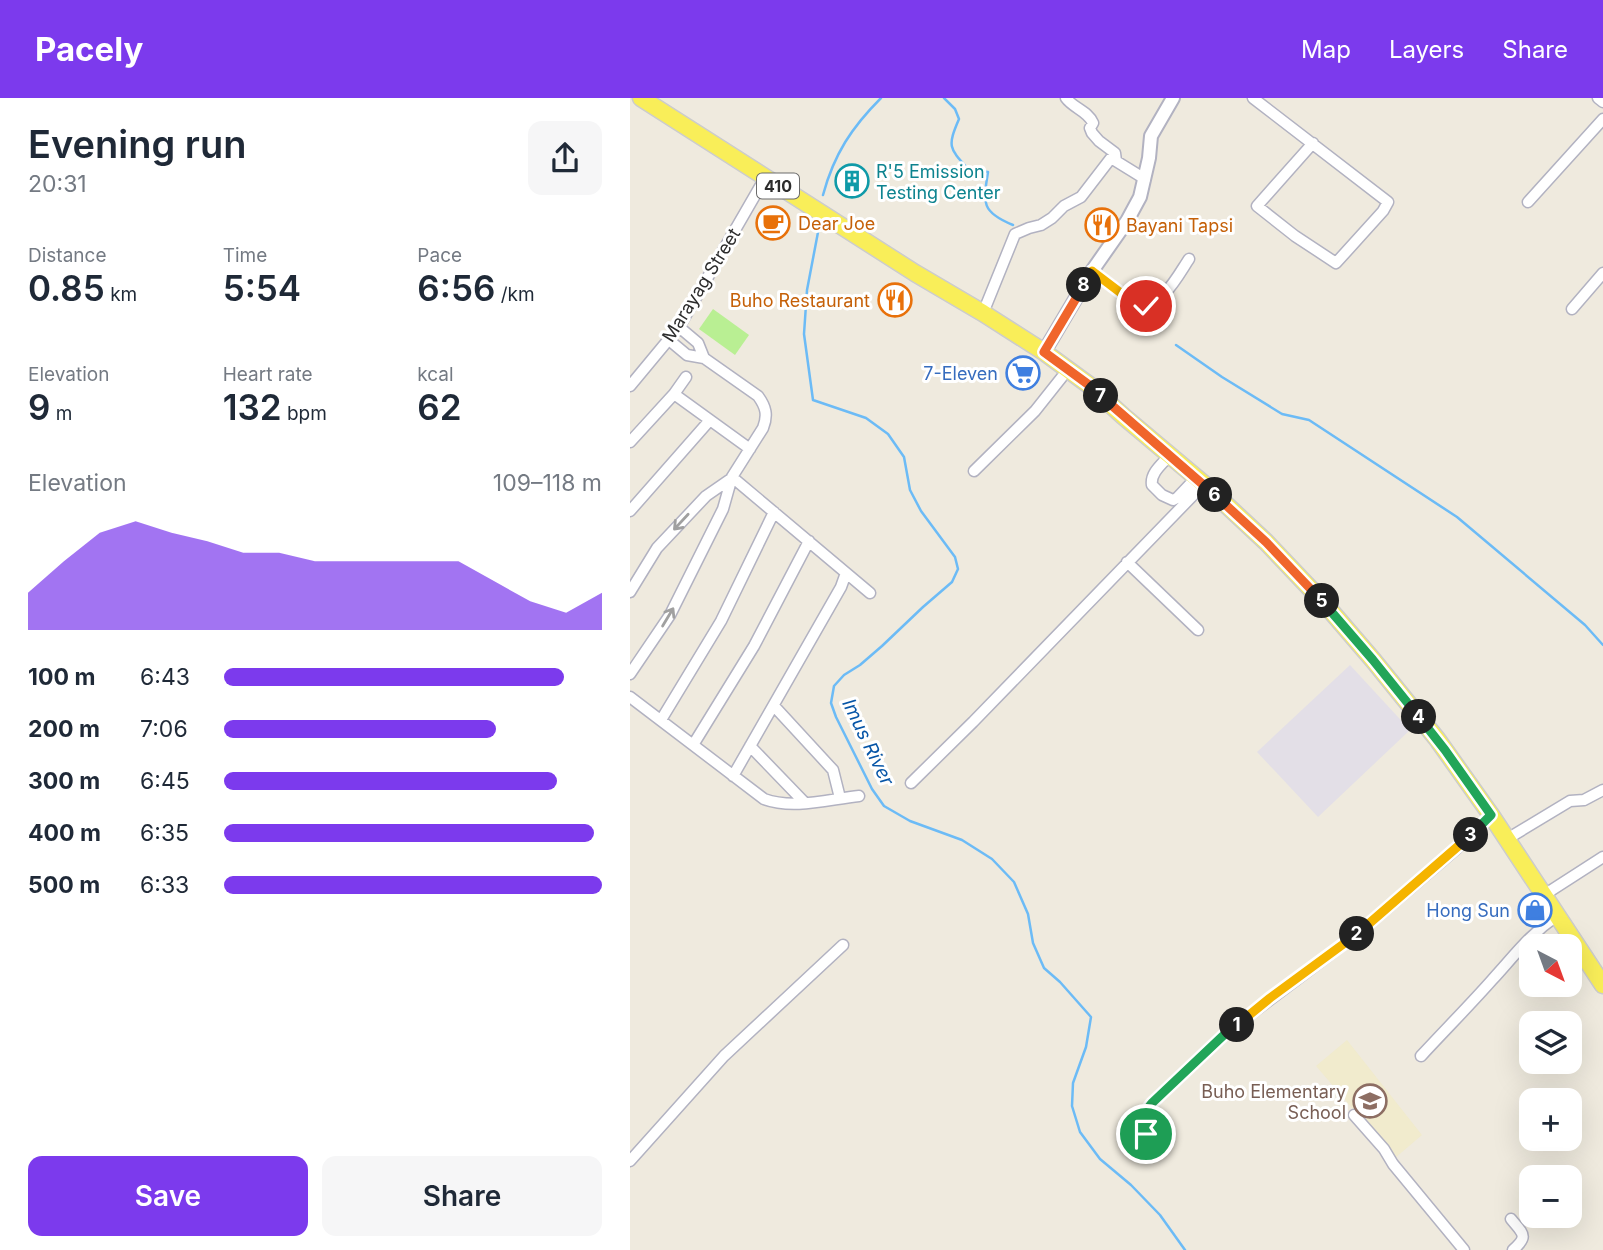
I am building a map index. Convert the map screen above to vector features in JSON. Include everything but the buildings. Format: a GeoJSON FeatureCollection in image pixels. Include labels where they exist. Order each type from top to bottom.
{"type":"FeatureCollection","features":[{"type":"Feature","properties":{"kind":"main road","name":"410"},"geometry":{"type":"LineString","coordinates":[[641,98],[662,108],[915,273],[1044,352],[1089,385],[1200,481],[1266,542],[1324,603],[1437,739],[1545,895],[1603,985]]}},
{"type":"Feature","properties":{"kind":"main road","name":"410"},"geometry":{"type":"LineString","coordinates":[[915,273],[978,320],[1123,416]]}},
{"type":"Feature","properties":{"kind":"street"},"geometry":{"type":"LineString","coordinates":[[1066,98],[1090,118],[1093,123],[1090,128],[1092,133],[1115,153],[1116,161]]}},
{"type":"Feature","properties":{"kind":"street"},"geometry":{"type":"LineString","coordinates":[[1044,352],[1140,197],[1151,136],[1173,98]]}},
{"type":"Feature","properties":{"kind":"street"},"geometry":{"type":"LineString","coordinates":[[1253,98],[1312,143],[1388,202],[1383,211],[1335,263],[1257,206],[1312,143]]}},
{"type":"Feature","properties":{"kind":"street"},"geometry":{"type":"LineString","coordinates":[[1598,98],[1603,102]]}},
{"type":"Feature","properties":{"kind":"street"},"geometry":{"type":"LineString","coordinates":[[1528,202],[1603,119]]}},
{"type":"Feature","properties":{"kind":"street"},"geometry":{"type":"LineString","coordinates":[[983,313],[1015,234],[1041,225],[1064,206],[1081,197],[1111,158],[1145,179]]}},
{"type":"Feature","properties":{"kind":"street","name":"Marayag Street"},"geometry":{"type":"LineString","coordinates":[[630,386],[679,327],[765,177]]}},
{"type":"Feature","properties":{"kind":"street"},"geometry":{"type":"LineString","coordinates":[[1092,271],[1138,306],[1146,306],[1165,294],[1189,260]]}},
{"type":"Feature","properties":{"kind":"street"},"geometry":{"type":"LineString","coordinates":[[1572,309],[1603,273]]}},
{"type":"Feature","properties":{"kind":"street"},"geometry":{"type":"LineString","coordinates":[[679,327],[698,342],[704,358]]}},
{"type":"Feature","properties":{"kind":"street"},"geometry":{"type":"LineString","coordinates":[[630,674],[670,615],[723,509],[732,477],[766,419],[763,403],[758,397],[704,358],[687,355],[669,340]]}},
{"type":"Feature","properties":{"kind":"street"},"geometry":{"type":"LineString","coordinates":[[630,442],[686,377]]}},
{"type":"Feature","properties":{"kind":"street"},"geometry":{"type":"LineString","coordinates":[[974,471],[1035,411],[1062,377]]}},
{"type":"Feature","properties":{"kind":"street"},"geometry":{"type":"LineString","coordinates":[[674,394],[750,449]]}},
{"type":"Feature","properties":{"kind":"street"},"geometry":{"type":"LineString","coordinates":[[630,511],[710,420]]}},
{"type":"Feature","properties":{"kind":"street"},"geometry":{"type":"LineString","coordinates":[[1170,456],[1151,480],[1152,485],[1162,495],[1172,500],[1200,481]]}},
{"type":"Feature","properties":{"kind":"street"},"geometry":{"type":"LineString","coordinates":[[732,477],[870,593]]}},
{"type":"Feature","properties":{"kind":"street"},"geometry":{"type":"LineString","coordinates":[[630,592],[657,548],[706,496],[732,477]]}},
{"type":"Feature","properties":{"kind":"street"},"geometry":{"type":"LineString","coordinates":[[911,783],[1127,562],[1200,481]]}},
{"type":"Feature","properties":{"kind":"street"},"geometry":{"type":"LineString","coordinates":[[661,720],[721,621],[774,512]]}},
{"type":"Feature","properties":{"kind":"street"},"geometry":{"type":"LineString","coordinates":[[693,744],[754,646],[808,541]]}},
{"type":"Feature","properties":{"kind":"street"},"geometry":{"type":"LineString","coordinates":[[1127,562],[1198,630]]}},
{"type":"Feature","properties":{"kind":"street"},"geometry":{"type":"LineString","coordinates":[[733,776],[841,587],[846,573]]}},
{"type":"Feature","properties":{"kind":"street"},"geometry":{"type":"LineString","coordinates":[[630,696],[764,799],[775,803],[805,803],[859,796]]}},
{"type":"Feature","properties":{"kind":"street"},"geometry":{"type":"LineString","coordinates":[[774,706],[833,770],[840,798]]}},
{"type":"Feature","properties":{"kind":"street"},"geometry":{"type":"LineString","coordinates":[[750,747],[805,803]]}},
{"type":"Feature","properties":{"kind":"street"},"geometry":{"type":"LineString","coordinates":[[1507,839],[1570,802],[1584,800],[1603,790]]}},
{"type":"Feature","properties":{"kind":"street"},"geometry":{"type":"LineString","coordinates":[[1156,1150],[1141,1123],[1142,1116],[1152,1103],[1227,1032],[1357,934],[1457,849],[1491,815]]}},
{"type":"Feature","properties":{"kind":"street"},"geometry":{"type":"LineString","coordinates":[[1545,895],[1603,857]]}},
{"type":"Feature","properties":{"kind":"street"},"geometry":{"type":"LineString","coordinates":[[1420,1056],[1494,978],[1523,943],[1558,915]]}},
{"type":"Feature","properties":{"kind":"street"},"geometry":{"type":"LineString","coordinates":[[630,1161],[724,1056],[843,945]]}},
{"type":"Feature","properties":{"kind":"street"},"geometry":{"type":"LineString","coordinates":[[1354,1115],[1464,1250]]}},
{"type":"Feature","properties":{"kind":"street"},"geometry":{"type":"LineString","coordinates":[[1511,1219],[1524,1238],[1513,1250]]}},
{"type":"Feature","properties":{"kind":"shaded area"},"geometry":{"type":"Polygon","coordinates":[[[1350,665],[1410,730],[1318,817],[1257,752],[1350,665]]]}},
{"type":"Feature","properties":{"kind":"shaded area","name":"Buho Elementary School"},"geometry":{"type":"Polygon","coordinates":[[[1347,1040],[1422,1135],[1395,1158],[1316,1066],[1347,1040]]]}},
{"type":"Feature","properties":{"kind":"green space"},"geometry":{"type":"Polygon","coordinates":[[[713,309],[749,335],[735,355],[699,329],[713,309]]]}},
{"type":"Feature","properties":{"kind":"waterway","name":"Imus River"},"geometry":{"type":"LineString","coordinates":[[823,195],[845,142],[881,98]]}},
{"type":"Feature","properties":{"kind":"waterway"},"geometry":{"type":"LineString","coordinates":[[944,98],[955,109],[959,119],[952,142],[954,152],[969,170],[988,172],[985,192],[987,205],[995,216],[1013,225]]}},
{"type":"Feature","properties":{"kind":"waterway","name":"Imus River"},"geometry":{"type":"LineString","coordinates":[[819,227],[807,290],[804,334],[813,400],[866,418],[888,434],[904,457],[910,490],[921,511],[955,557],[958,569],[952,582],[834,686],[831,703],[836,717],[872,789],[884,806],[910,821],[962,840],[992,859],[1014,882],[1028,914],[1033,943],[1044,968],[1091,1017],[1086,1047],[1073,1083],[1072,1106],[1080,1132],[1100,1159],[1131,1185],[1160,1215],[1185,1250]]}},
{"type":"Feature","properties":{"kind":"waterway"},"geometry":{"type":"LineString","coordinates":[[1176,345],[1282,414],[1309,420],[1457,517],[1585,625],[1603,645]]}},
{"type":"Feature","properties":{"kind":"place","name":"R'5 Emission Testing Center"},"geometry":{"type":"Point","coordinates":[852,181]}},
{"type":"Feature","properties":{"kind":"place","name":"Dear Joe"},"geometry":{"type":"Point","coordinates":[773,223]}},
{"type":"Feature","properties":{"kind":"place","name":"Bayani Tapsi"},"geometry":{"type":"Point","coordinates":[1102,225]}},
{"type":"Feature","properties":{"kind":"place","name":"Buho Restaurant"},"geometry":{"type":"Point","coordinates":[895,300]}},
{"type":"Feature","properties":{"kind":"place","name":"7-Eleven"},"geometry":{"type":"Point","coordinates":[1023,373]}},
{"type":"Feature","properties":{"kind":"place","name":"Hong Sun"},"geometry":{"type":"Point","coordinates":[1535,910]}},
{"type":"Feature","properties":{"kind":"place","name":"Buho Elementary School"},"geometry":{"type":"Point","coordinates":[1370,1101]}},
{"type":"Feature","properties":{"kind":"route"},"geometry":{"type":"LineString","coordinates":[[1146,306],[1138,306],[1092,271],[1044,352],[1089,385],[1266,542],[1373,660],[1445,750],[1491,815],[1393,905],[1227,1032],[1152,1103],[1142,1116],[1141,1123],[1146,1134]]}}]}
